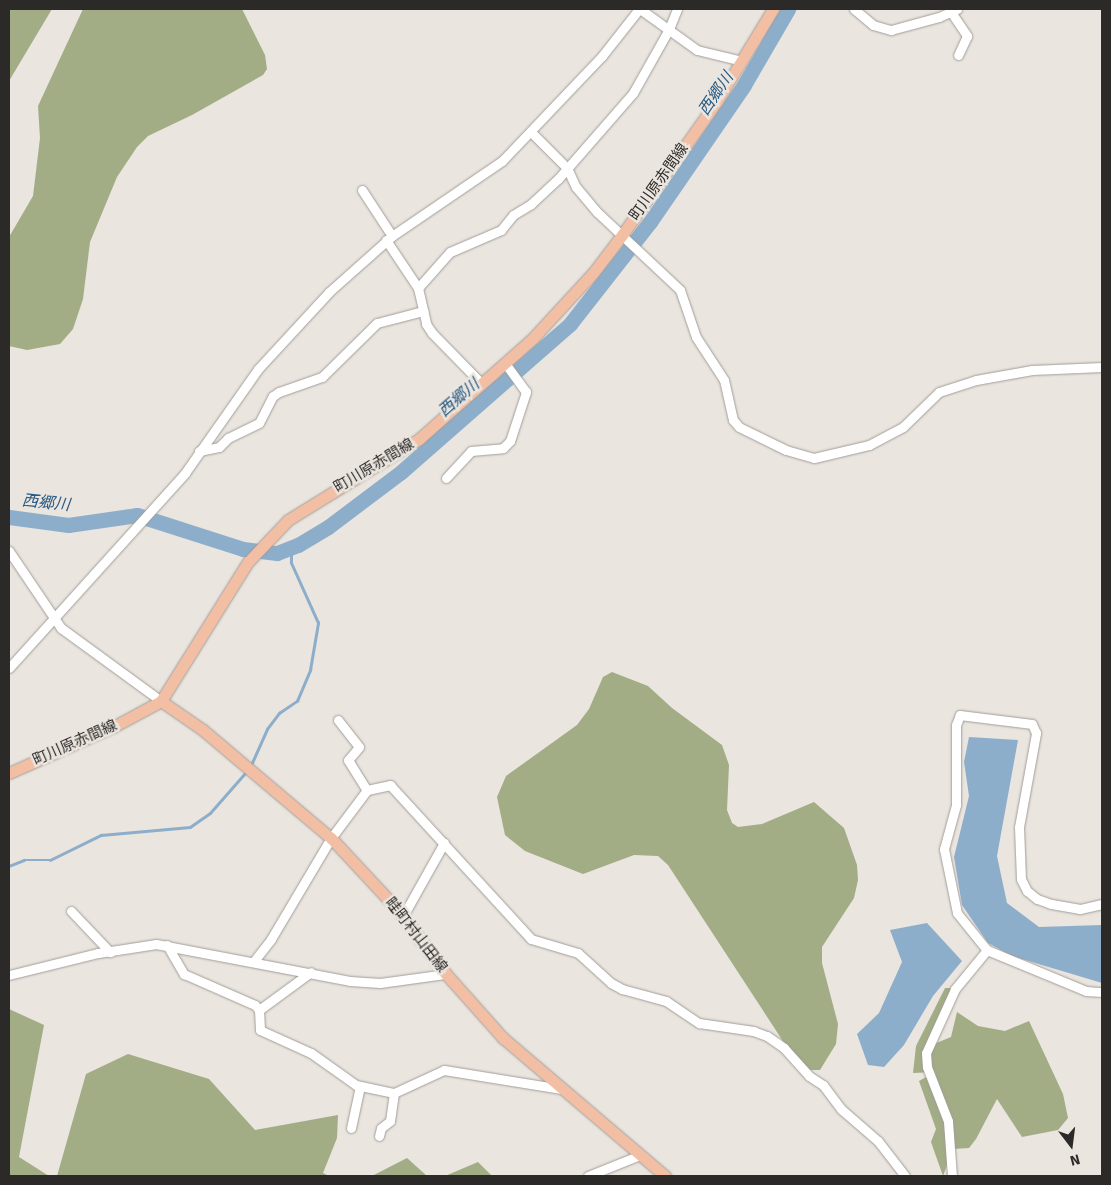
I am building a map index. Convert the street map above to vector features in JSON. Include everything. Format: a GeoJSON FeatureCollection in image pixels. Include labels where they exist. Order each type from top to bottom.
{"type":"FeatureCollection","features":[{"type":"Feature","properties":{"kind":"main road","name":"町川原赤間線"},"geometry":{"type":"LineString","coordinates":[[9,773],[113,727],[161,701],[248,562],[268,539],[306,506],[411,445],[482,384],[562,309],[625,238],[742,61],[773,9]]}},
{"type":"Feature","properties":{"kind":"main road","name":"畦町村山田線"},"geometry":{"type":"LineString","coordinates":[[161,701],[203,730],[331,838],[403,916],[446,974],[503,1038],[561,1090],[665,1176]]}},
{"type":"Feature","properties":{"kind":"street"},"geometry":{"type":"LineString","coordinates":[[9,668],[137,523],[185,473],[258,369],[329,292],[389,238],[480,178],[532,133],[639,9],[697,50],[742,61]]}},
{"type":"Feature","properties":{"kind":"street"},"geometry":{"type":"LineString","coordinates":[[418,288],[450,252],[501,230],[513,215],[531,204],[567,168],[633,93],[669,29],[677,9]]}},
{"type":"Feature","properties":{"kind":"street"},"geometry":{"type":"LineString","coordinates":[[854,9],[882,30],[920,22],[954,10],[967,36],[958,55]]}},
{"type":"Feature","properties":{"kind":"street"},"geometry":{"type":"LineString","coordinates":[[532,133],[567,168],[576,187],[638,251],[680,290],[696,337],[724,380],[733,420],[739,427],[786,450],[814,458],[869,445],[903,427],[939,392],[951,386],[1008,372],[1102,367]]}},
{"type":"Feature","properties":{"kind":"street"},"geometry":{"type":"LineString","coordinates":[[362,190],[418,288],[426,324],[439,342],[482,384]]}},
{"type":"Feature","properties":{"kind":"street"},"geometry":{"type":"LineString","coordinates":[[199,451],[219,447],[228,438],[259,423],[273,396],[279,392],[322,377],[353,343],[377,323],[423,311]]}},
{"type":"Feature","properties":{"kind":"street"},"geometry":{"type":"LineString","coordinates":[[446,478],[471,451],[503,448],[510,440],[526,392],[505,363]]}},
{"type":"Feature","properties":{"kind":"street"},"geometry":{"type":"LineString","coordinates":[[9,551],[52,620],[161,701]]}},
{"type":"Feature","properties":{"kind":"street"},"geometry":{"type":"LineString","coordinates":[[1102,904],[1080,909],[1051,904],[1037,899],[1027,891],[1021,879],[1019,827],[1036,733],[1032,724],[960,715],[956,725],[956,805],[944,849],[957,913],[988,950],[1086,991],[1102,992]]}},
{"type":"Feature","properties":{"kind":"street"},"geometry":{"type":"LineString","coordinates":[[338,720],[359,747],[348,760],[367,790]]}},
{"type":"Feature","properties":{"kind":"street"},"geometry":{"type":"LineString","coordinates":[[254,961],[271,938],[331,838],[367,790],[390,785],[531,939],[578,953],[611,983],[666,1001],[699,1023],[754,1031],[784,1048],[809,1076],[828,1089],[841,1109],[878,1141],[906,1176]]}},
{"type":"Feature","properties":{"kind":"street"},"geometry":{"type":"LineString","coordinates":[[403,916],[444,843]]}},
{"type":"Feature","properties":{"kind":"street"},"geometry":{"type":"LineString","coordinates":[[71,911],[110,952]]}},
{"type":"Feature","properties":{"kind":"street"},"geometry":{"type":"LineString","coordinates":[[9,975],[145,944],[167,945],[380,983],[446,974]]}},
{"type":"Feature","properties":{"kind":"street"},"geometry":{"type":"LineString","coordinates":[[167,945],[184,974],[244,1000],[259,1010]]}},
{"type":"Feature","properties":{"kind":"street"},"geometry":{"type":"LineString","coordinates":[[952,1176],[948,1121],[927,1067],[926,1053],[955,989],[988,950]]}},
{"type":"Feature","properties":{"kind":"street"},"geometry":{"type":"LineString","coordinates":[[311,972],[259,1010],[257,1020],[260,1030],[311,1053],[342,1078],[360,1086],[394,1093],[444,1070],[561,1090]]}},
{"type":"Feature","properties":{"kind":"street"},"geometry":{"type":"LineString","coordinates":[[351,1128],[360,1086]]}},
{"type":"Feature","properties":{"kind":"street"},"geometry":{"type":"LineString","coordinates":[[378,1136],[381,1128],[390,1121],[394,1093]]}},
{"type":"Feature","properties":{"kind":"street"},"geometry":{"type":"LineString","coordinates":[[588,1176],[640,1155]]}},
{"type":"Feature","properties":{"kind":"green space"},"geometry":{"type":"Polygon","coordinates":[[[9,9],[52,9],[9,81],[9,9]]]}},
{"type":"Feature","properties":{"kind":"green space"},"geometry":{"type":"Polygon","coordinates":[[[83,9],[242,9],[265,55],[267,69],[263,75],[192,115],[148,136],[137,147],[117,177],[90,242],[83,299],[73,329],[60,344],[27,350],[9,346],[9,237],[33,196],[40,138],[38,106],[83,9]]]}},
{"type":"Feature","properties":{"kind":"green space"},"geometry":{"type":"Polygon","coordinates":[[[612,672],[648,686],[672,708],[722,745],[729,765],[727,810],[732,823],[738,827],[762,824],[814,802],[844,828],[857,865],[858,880],[854,898],[822,947],[822,963],[838,1024],[836,1044],[820,1070],[804,1070],[792,1055],[668,865],[658,856],[634,855],[583,874],[525,851],[505,835],[497,797],[506,776],[577,725],[589,709],[603,677],[612,672]]]}},
{"type":"Feature","properties":{"kind":"green space"},"geometry":{"type":"Polygon","coordinates":[[[945,988],[956,988],[934,1044],[951,1037],[957,1012],[978,1026],[1005,1031],[1029,1021],[1063,1094],[1068,1118],[1058,1130],[1022,1137],[997,1099],[976,1139],[969,1148],[953,1149],[943,1176],[931,1142],[936,1129],[919,1081],[935,1072],[913,1073],[916,1046],[945,988]]]}},
{"type":"Feature","properties":{"kind":"green space"},"geometry":{"type":"Polygon","coordinates":[[[9,1009],[44,1025],[19,1157],[49,1176],[9,1176],[9,1009]]]}},
{"type":"Feature","properties":{"kind":"green space"},"geometry":{"type":"Polygon","coordinates":[[[128,1054],[209,1079],[255,1130],[338,1115],[337,1138],[323,1173],[329,1176],[57,1176],[86,1074],[128,1054]]]}},
{"type":"Feature","properties":{"kind":"green space"},"geometry":{"type":"Polygon","coordinates":[[[407,1158],[427,1176],[372,1176],[407,1158]]]}},
{"type":"Feature","properties":{"kind":"green space"},"geometry":{"type":"Polygon","coordinates":[[[478,1162],[492,1176],[445,1176],[478,1162]]]}},
{"type":"Feature","properties":{"kind":"water"},"geometry":{"type":"Polygon","coordinates":[[[969,737],[1018,740],[997,856],[1007,903],[1039,927],[1102,925],[1102,983],[1012,956],[988,943],[962,905],[954,857],[969,796],[964,762],[969,737]]]}},
{"type":"Feature","properties":{"kind":"water"},"geometry":{"type":"Polygon","coordinates":[[[927,923],[962,961],[933,996],[904,1045],[884,1067],[868,1065],[857,1034],[879,1013],[902,962],[890,930],[927,923]]]}},
{"type":"Feature","properties":{"kind":"waterway","name":"西郷川"},"geometry":{"type":"LineString","coordinates":[[9,517],[68,525],[137,515],[243,549],[277,553],[298,545],[328,527],[401,472],[570,324],[650,222],[744,85],[788,9]]}},
{"type":"Feature","properties":{"kind":"waterway"},"geometry":{"type":"LineString","coordinates":[[251,765],[267,729],[279,713],[297,701],[310,670],[318,623],[291,563],[291,548]]}},
{"type":"Feature","properties":{"kind":"waterway"},"geometry":{"type":"LineString","coordinates":[[9,866],[24,860],[50,860],[101,835],[190,827],[210,813],[246,772]]}}]}
